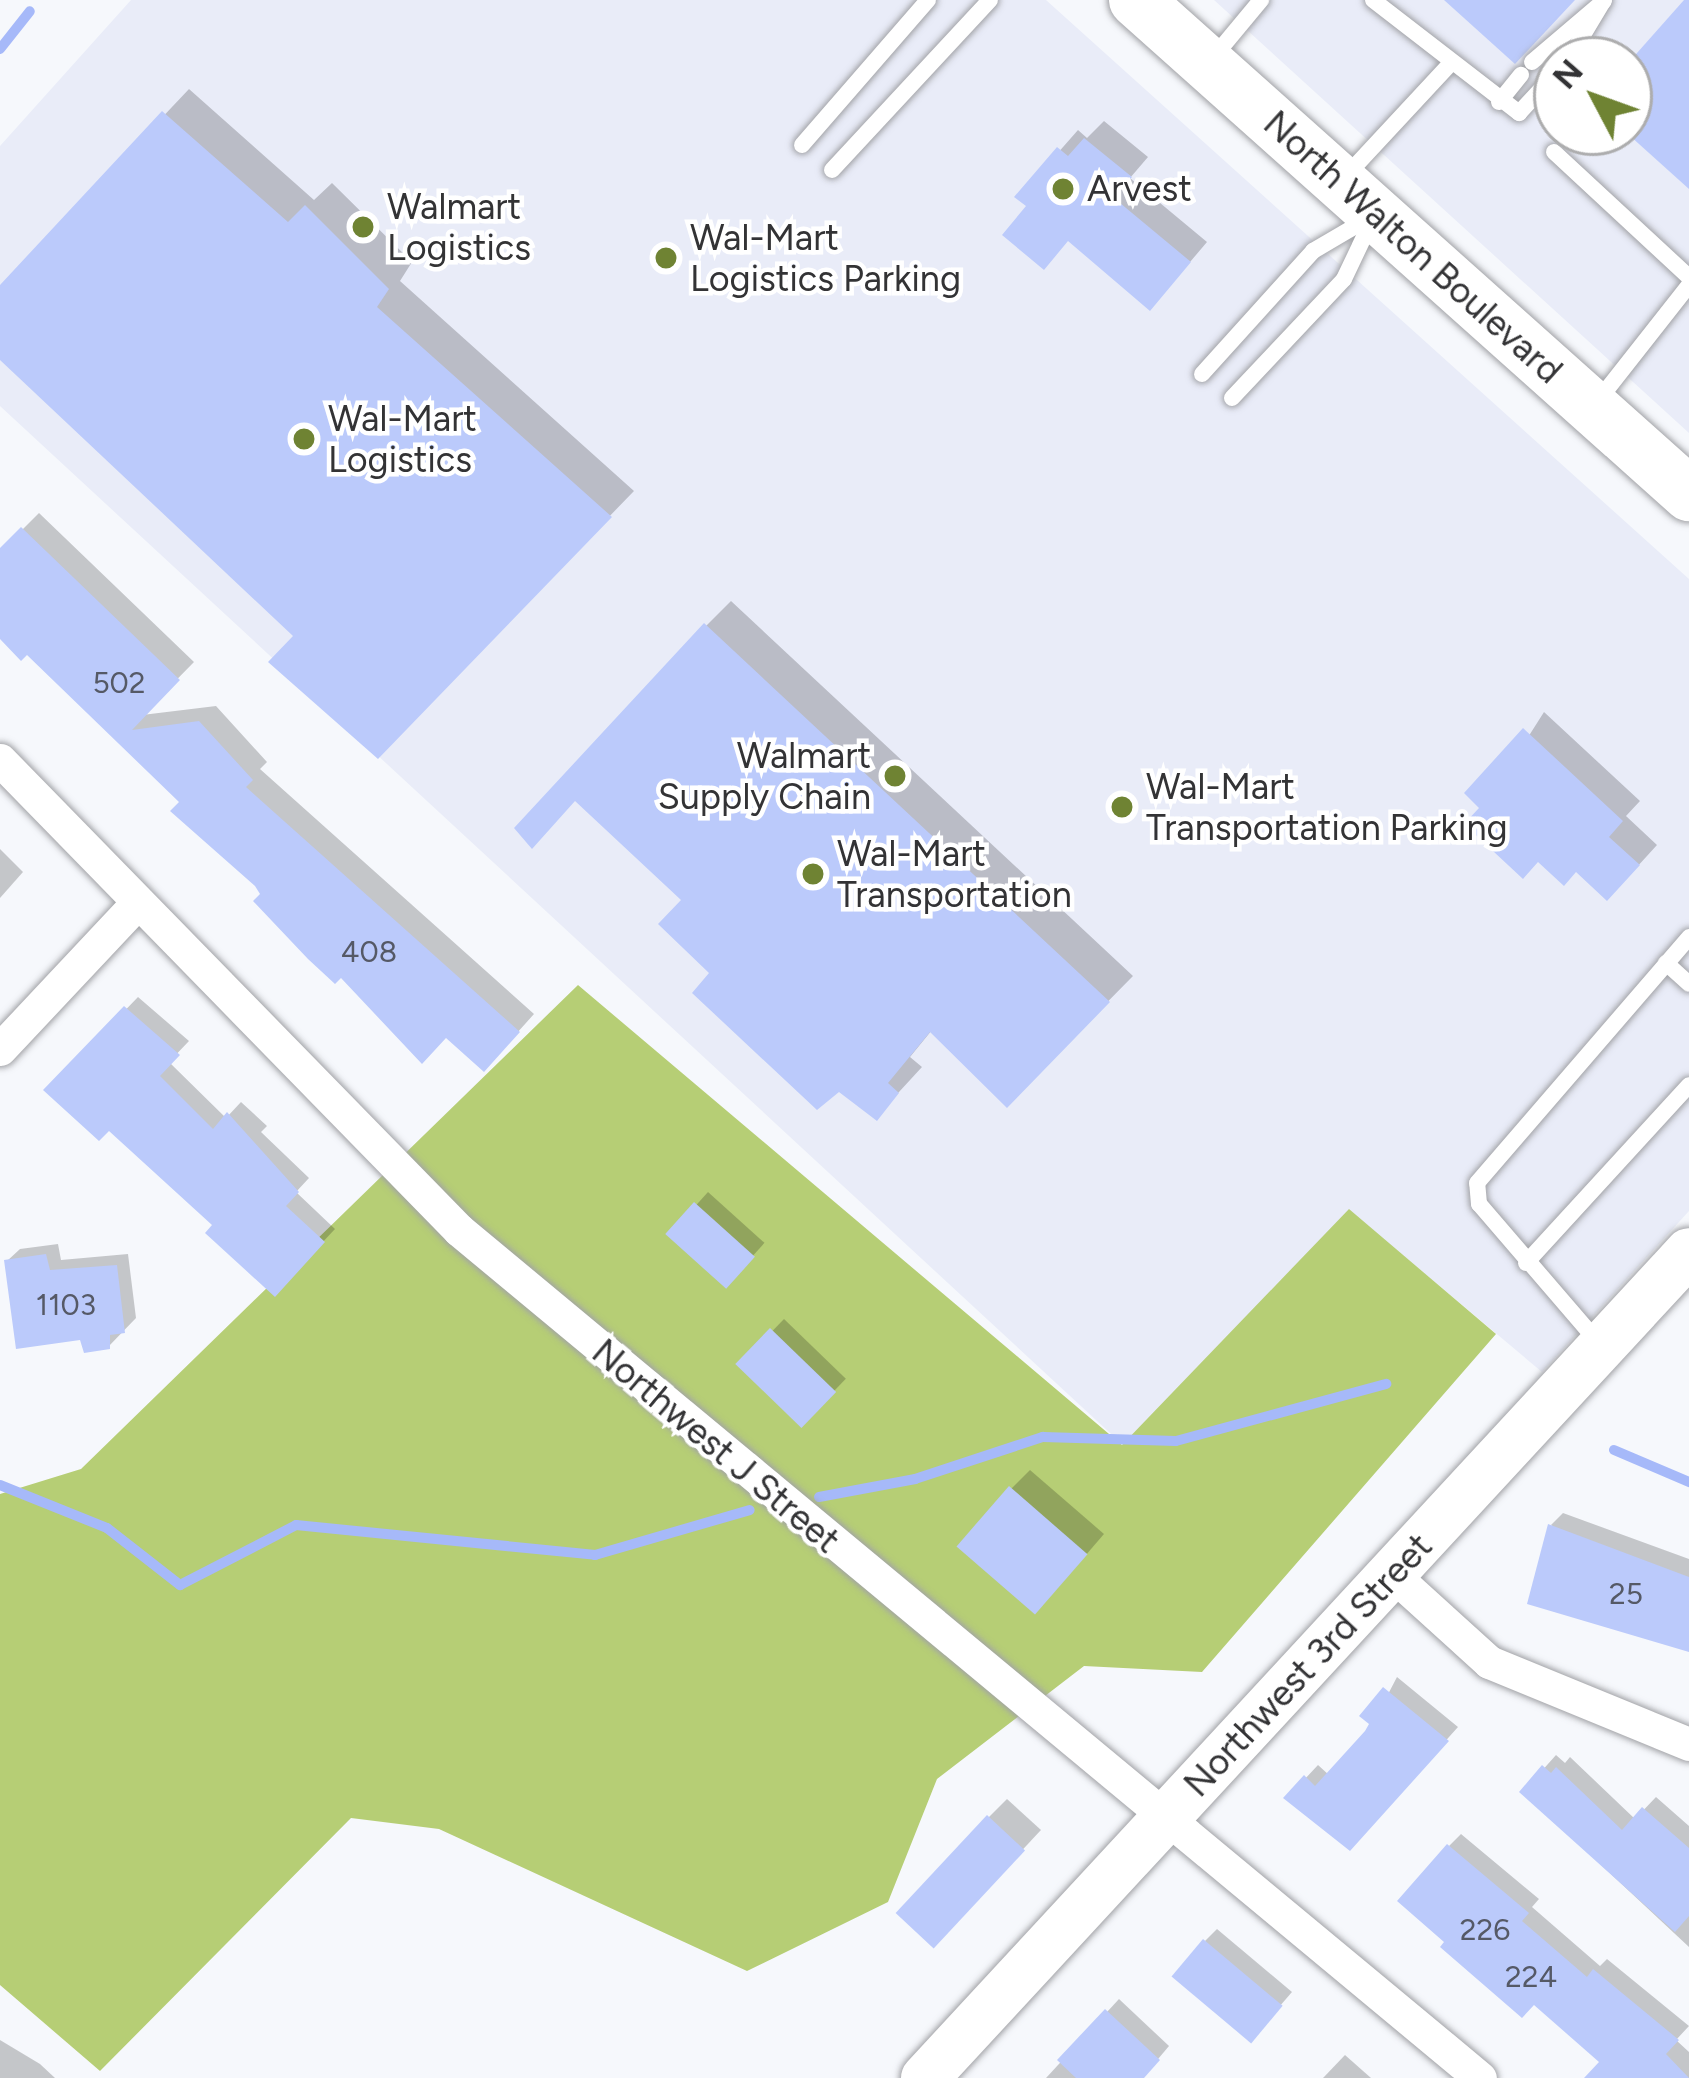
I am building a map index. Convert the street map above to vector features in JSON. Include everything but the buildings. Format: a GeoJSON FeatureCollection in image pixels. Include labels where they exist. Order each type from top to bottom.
{"type":"FeatureCollection","features":[{"type":"Feature","properties":{"kind":"main road","name":"North Walton Boulevard"},"geometry":{"type":"LineString","coordinates":[[1136,0],[1689,494]]}},
{"type":"Feature","properties":{"kind":"street","name":"Northwest J Street"},"geometry":{"type":"LineString","coordinates":[[0,760],[135,904],[459,1230],[1163,1822],[1339,1954],[1480,2078]]}},
{"type":"Feature","properties":{"kind":"street"},"geometry":{"type":"LineString","coordinates":[[0,1049],[135,904]]}},
{"type":"Feature","properties":{"kind":"street","name":"Northwest 3rd Street"},"geometry":{"type":"LineString","coordinates":[[925,2078],[1689,1252]]}},
{"type":"Feature","properties":{"kind":"street"},"geometry":{"type":"LineString","coordinates":[[1392,1574],[1489,1662],[1689,1744]]}},
{"type":"Feature","properties":{"kind":"lane"},"geometry":{"type":"LineString","coordinates":[[802,145],[928,0]]}},
{"type":"Feature","properties":{"kind":"lane"},"geometry":{"type":"LineString","coordinates":[[832,170],[990,0]]}},
{"type":"Feature","properties":{"kind":"lane"},"geometry":{"type":"LineString","coordinates":[[1208,64],[1261,0]]}},
{"type":"Feature","properties":{"kind":"lane"},"geometry":{"type":"LineString","coordinates":[[1373,0],[1499,102],[1519,113],[1533,98]]}},
{"type":"Feature","properties":{"kind":"lane"},"geometry":{"type":"LineString","coordinates":[[1499,102],[1527,69],[1604,0]]}},
{"type":"Feature","properties":{"kind":"lane"},"geometry":{"type":"LineString","coordinates":[[1582,36],[1604,0]]}},
{"type":"Feature","properties":{"kind":"lane"},"geometry":{"type":"LineString","coordinates":[[1202,374],[1357,198],[1451,63]]}},
{"type":"Feature","properties":{"kind":"lane"},"geometry":{"type":"LineString","coordinates":[[1558,156],[1689,281],[1593,408]]}},
{"type":"Feature","properties":{"kind":"lane"},"geometry":{"type":"LineString","coordinates":[[1232,398],[1344,278],[1357,198]]}},
{"type":"Feature","properties":{"kind":"lane"},"geometry":{"type":"LineString","coordinates":[[1603,1346],[1479,1204],[1477,1183],[1689,937]]}},
{"type":"Feature","properties":{"kind":"lane"},"geometry":{"type":"LineString","coordinates":[[1666,963],[1689,984]]}},
{"type":"Feature","properties":{"kind":"lane"},"geometry":{"type":"LineString","coordinates":[[1526,1263],[1689,1085]]}},
{"type":"Feature","properties":{"kind":"shaded area"},"geometry":{"type":"Polygon","coordinates":[[[131,0],[1046,0],[1689,579],[1689,1211],[1542,1372],[1349,1210],[1123,1445],[0,406],[0,146],[131,0]]]}},
{"type":"Feature","properties":{"kind":"shaded area"},"geometry":{"type":"Polygon","coordinates":[[[1214,0],[1689,0],[1689,433],[1214,0]]]}},
{"type":"Feature","properties":{"kind":"green space"},"geometry":{"type":"Polygon","coordinates":[[[578,985],[1122,1445],[1349,1209],[1496,1334],[1202,1672],[1084,1666],[937,1779],[888,1902],[747,1971],[439,1829],[351,1818],[100,2071],[0,1985],[0,1494],[81,1469],[578,985]]]}},
{"type":"Feature","properties":{"kind":"waterway"},"geometry":{"type":"LineString","coordinates":[[0,49],[30,11]]}},
{"type":"Feature","properties":{"kind":"waterway"},"geometry":{"type":"LineString","coordinates":[[819,1497],[915,1479],[1043,1437],[1176,1441],[1386,1384]]}},
{"type":"Feature","properties":{"kind":"waterway"},"geometry":{"type":"LineString","coordinates":[[1614,1450],[1689,1482]]}},
{"type":"Feature","properties":{"kind":"waterway"},"geometry":{"type":"LineString","coordinates":[[0,1485],[107,1528],[180,1585],[296,1525],[595,1555],[750,1510]]}},
{"type":"Feature","properties":{"kind":"place","name":"Arvest"},"geometry":{"type":"Point","coordinates":[1063,189]}},
{"type":"Feature","properties":{"kind":"place","name":"Walmart Logistics"},"geometry":{"type":"Point","coordinates":[363,227]}},
{"type":"Feature","properties":{"kind":"place","name":"Wal-Mart Logistics Parking"},"geometry":{"type":"Point","coordinates":[666,258]}},
{"type":"Feature","properties":{"kind":"place","name":"Wal-Mart Logistics"},"geometry":{"type":"Point","coordinates":[304,439]}},
{"type":"Feature","properties":{"kind":"place","name":"Walmart Supply Chain"},"geometry":{"type":"Point","coordinates":[895,776]}},
{"type":"Feature","properties":{"kind":"place","name":"Wal-Mart Transportation Parking"},"geometry":{"type":"Point","coordinates":[1122,807]}},
{"type":"Feature","properties":{"kind":"place","name":"Wal-Mart Transportation"},"geometry":{"type":"Point","coordinates":[813,874]}}]}
